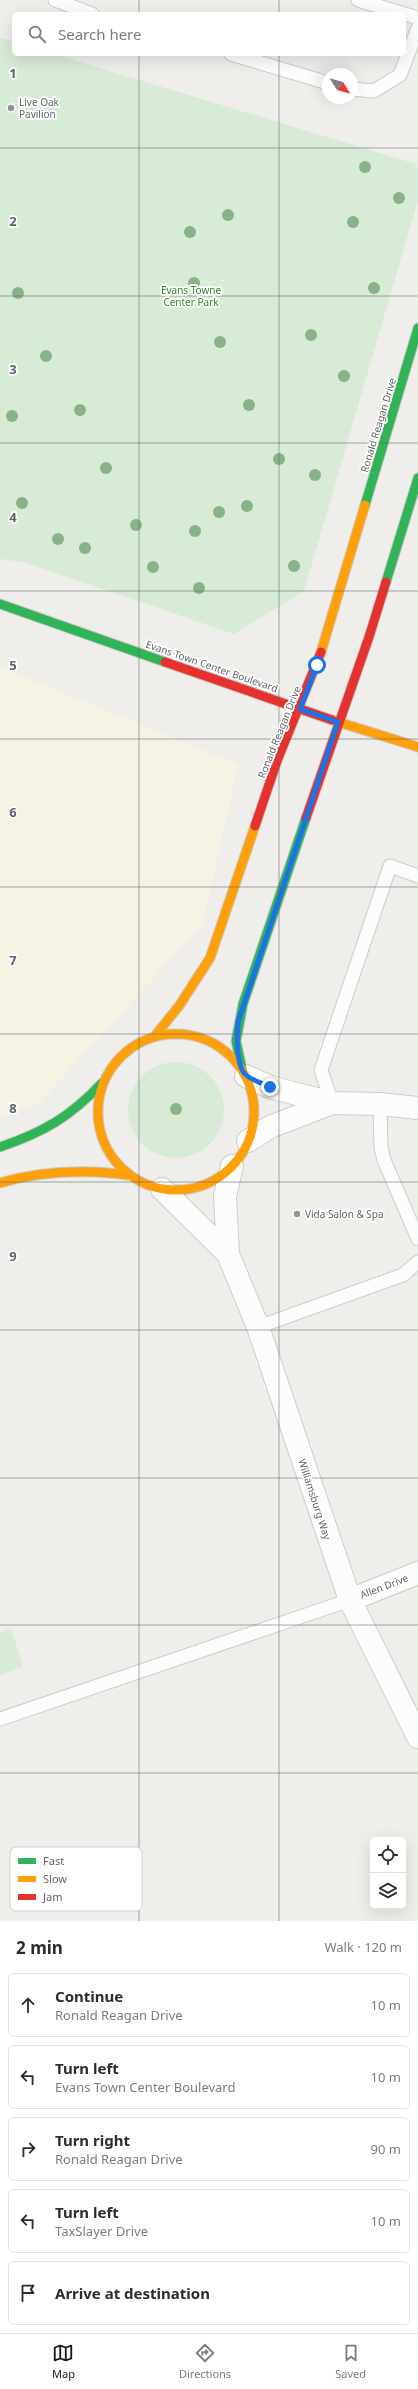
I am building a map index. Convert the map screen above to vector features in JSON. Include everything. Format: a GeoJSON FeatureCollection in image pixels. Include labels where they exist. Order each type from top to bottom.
{"type":"FeatureCollection","features":[{"type":"Feature","properties":{"kind":"street","name":"Ronald Reagan Drive"},"geometry":{"type":"LineString","coordinates":[[154,1037],[179,1006],[210,958],[277,761],[300,709],[317,665],[418,328]]}},
{"type":"Feature","properties":{"kind":"street","name":"Ronald Reagan Drive"},"geometry":{"type":"LineString","coordinates":[[103,1082],[98,1102],[98,1123],[104,1143],[114,1160],[128,1175],[144,1184],[162,1189],[181,1190],[200,1187],[217,1179],[242,1155],[253,1125],[254,1108],[251,1091],[244,1072],[236,1041],[243,1004],[338,722],[369,637],[418,478]]}},
{"type":"Feature","properties":{"kind":"street","name":"Evans Town Center Boulevard"},"geometry":{"type":"LineString","coordinates":[[0,604],[300,709],[418,747]]}},
{"type":"Feature","properties":{"kind":"street","name":"Ronald Reagan Drive"},"geometry":{"type":"LineString","coordinates":[[0,1147],[34,1136],[67,1118],[103,1082],[115,1062],[132,1047],[154,1037],[179,1034],[203,1038],[225,1050],[244,1072]]}},
{"type":"Feature","properties":{"kind":"street"},"geometry":{"type":"LineString","coordinates":[[244,1072],[270,1087],[332,1103],[380,1104],[418,1108]]}},
{"type":"Feature","properties":{"kind":"street"},"geometry":{"type":"LineString","coordinates":[[248,1141],[270,1127],[332,1103]]}},
{"type":"Feature","properties":{"kind":"street","name":"Williamsburg Way"},"geometry":{"type":"LineString","coordinates":[[232,1166],[225,1196],[228,1254],[258,1327],[350,1600],[418,1737]]}},
{"type":"Feature","properties":{"kind":"street","name":"Ronald Reagan Drive"},"geometry":{"type":"LineString","coordinates":[[0,1183],[37,1174],[65,1171],[94,1171],[128,1175]]}},
{"type":"Feature","properties":{"kind":"street","name":"Williamsburg Way"},"geometry":{"type":"LineString","coordinates":[[162,1189],[228,1254]]}},
{"type":"Feature","properties":{"kind":"street","name":"Allen Drive"},"geometry":{"type":"LineString","coordinates":[[350,1600],[418,1573]]}},
{"type":"Feature","properties":{"kind":"lane"},"geometry":{"type":"LineString","coordinates":[[55,0],[87,12]]}},
{"type":"Feature","properties":{"kind":"lane"},"geometry":{"type":"LineString","coordinates":[[358,0],[398,12]]}},
{"type":"Feature","properties":{"kind":"lane"},"geometry":{"type":"LineString","coordinates":[[406,14],[418,18]]}},
{"type":"Feature","properties":{"kind":"lane"},"geometry":{"type":"LineString","coordinates":[[358,90],[374,91],[400,75],[416,33]]}},
{"type":"Feature","properties":{"kind":"lane"},"geometry":{"type":"LineString","coordinates":[[238,56],[322,81]]}},
{"type":"Feature","properties":{"kind":"lane"},"geometry":{"type":"LineString","coordinates":[[332,1103],[321,1070],[390,866],[418,876]]}},
{"type":"Feature","properties":{"kind":"lane"},"geometry":{"type":"LineString","coordinates":[[380,1104],[381,1148],[384,1160],[418,1239]]}},
{"type":"Feature","properties":{"kind":"lane"},"geometry":{"type":"LineString","coordinates":[[258,1327],[403,1275],[418,1262]]}},
{"type":"Feature","properties":{"kind":"lane"},"geometry":{"type":"LineString","coordinates":[[0,1719],[350,1600]]}},
{"type":"Feature","properties":{"kind":"shaded area"},"geometry":{"type":"Polygon","coordinates":[[[0,667],[238,764],[203,924],[39,1103],[0,1118],[0,667]]]}},
{"type":"Feature","properties":{"kind":"green space","name":"Evans Towne Center Park"},"geometry":{"type":"Polygon","coordinates":[[[0,38],[12,41],[12,56],[61,56],[416,164],[418,168],[418,200],[304,591],[234,634],[23,562],[0,559],[0,38]]]}},
{"type":"Feature","properties":{"kind":"green space"},"geometry":{"type":"Polygon","coordinates":[[[176,1062],[194,1065],[210,1076],[221,1092],[224,1110],[221,1128],[210,1144],[194,1155],[176,1158],[158,1155],[142,1144],[131,1128],[128,1110],[131,1092],[142,1076],[158,1065],[176,1062]]]}},
{"type":"Feature","properties":{"kind":"green space"},"geometry":{"type":"Polygon","coordinates":[[[11,1628],[23,1667],[0,1675],[0,1632],[11,1628]]]}},
{"type":"Feature","properties":{"kind":"traffic: fast"},"geometry":{"type":"LineString","coordinates":[[365,505],[418,328]]}},
{"type":"Feature","properties":{"kind":"traffic: fast"},"geometry":{"type":"LineString","coordinates":[[386,582],[418,478]]}},
{"type":"Feature","properties":{"kind":"traffic: fast"},"geometry":{"type":"LineString","coordinates":[[0,604],[165,662]]}},
{"type":"Feature","properties":{"kind":"traffic: fast"},"geometry":{"type":"LineString","coordinates":[[242,1069],[236,1041],[243,1004],[306,818]]}},
{"type":"Feature","properties":{"kind":"traffic: fast"},"geometry":{"type":"LineString","coordinates":[[0,1147],[30,1135],[56,1122],[79,1105],[102,1083]]}},
{"type":"Feature","properties":{"kind":"traffic: slow"},"geometry":{"type":"LineString","coordinates":[[321,652],[365,505]]}},
{"type":"Feature","properties":{"kind":"traffic: slow"},"geometry":{"type":"LineString","coordinates":[[332,720],[418,747]]}},
{"type":"Feature","properties":{"kind":"traffic: slow"},"geometry":{"type":"LineString","coordinates":[[154,1037],[179,1006],[210,958],[255,826]]}},
{"type":"Feature","properties":{"kind":"traffic: slow"},"geometry":{"type":"LineString","coordinates":[[168,1034],[184,1034],[199,1037],[213,1043],[231,1057],[245,1075],[251,1089],[254,1112],[251,1135],[245,1149],[231,1167],[213,1181],[199,1187],[184,1190],[168,1190],[153,1187],[139,1181],[121,1167],[111,1155],[101,1135],[98,1120],[98,1104],[101,1089],[107,1075],[121,1057],[133,1047],[153,1037],[168,1034]]}},
{"type":"Feature","properties":{"kind":"traffic: slow"},"geometry":{"type":"LineString","coordinates":[[0,1183],[32,1175],[48,1173],[80,1171],[128,1175]]}},
{"type":"Feature","properties":{"kind":"traffic: jam"},"geometry":{"type":"LineString","coordinates":[[306,818],[369,637],[386,582]]}},
{"type":"Feature","properties":{"kind":"traffic: jam"},"geometry":{"type":"LineString","coordinates":[[255,826],[277,761],[321,652]]}},
{"type":"Feature","properties":{"kind":"traffic: jam"},"geometry":{"type":"LineString","coordinates":[[165,662],[332,720]]}},
{"type":"Feature","properties":{"kind":"place","name":"Live Oak Pavilion"},"geometry":{"type":"Point","coordinates":[11,108]}},
{"type":"Feature","properties":{"kind":"place","name":"Vida Salon & Spa"},"geometry":{"type":"Point","coordinates":[297,1214]}},
{"type":"Feature","properties":{"kind":"route"},"geometry":{"type":"LineString","coordinates":[[270,1087],[246,1076],[242,1069],[236,1041],[238,1022],[338,722],[300,709],[317,665]]}}]}
